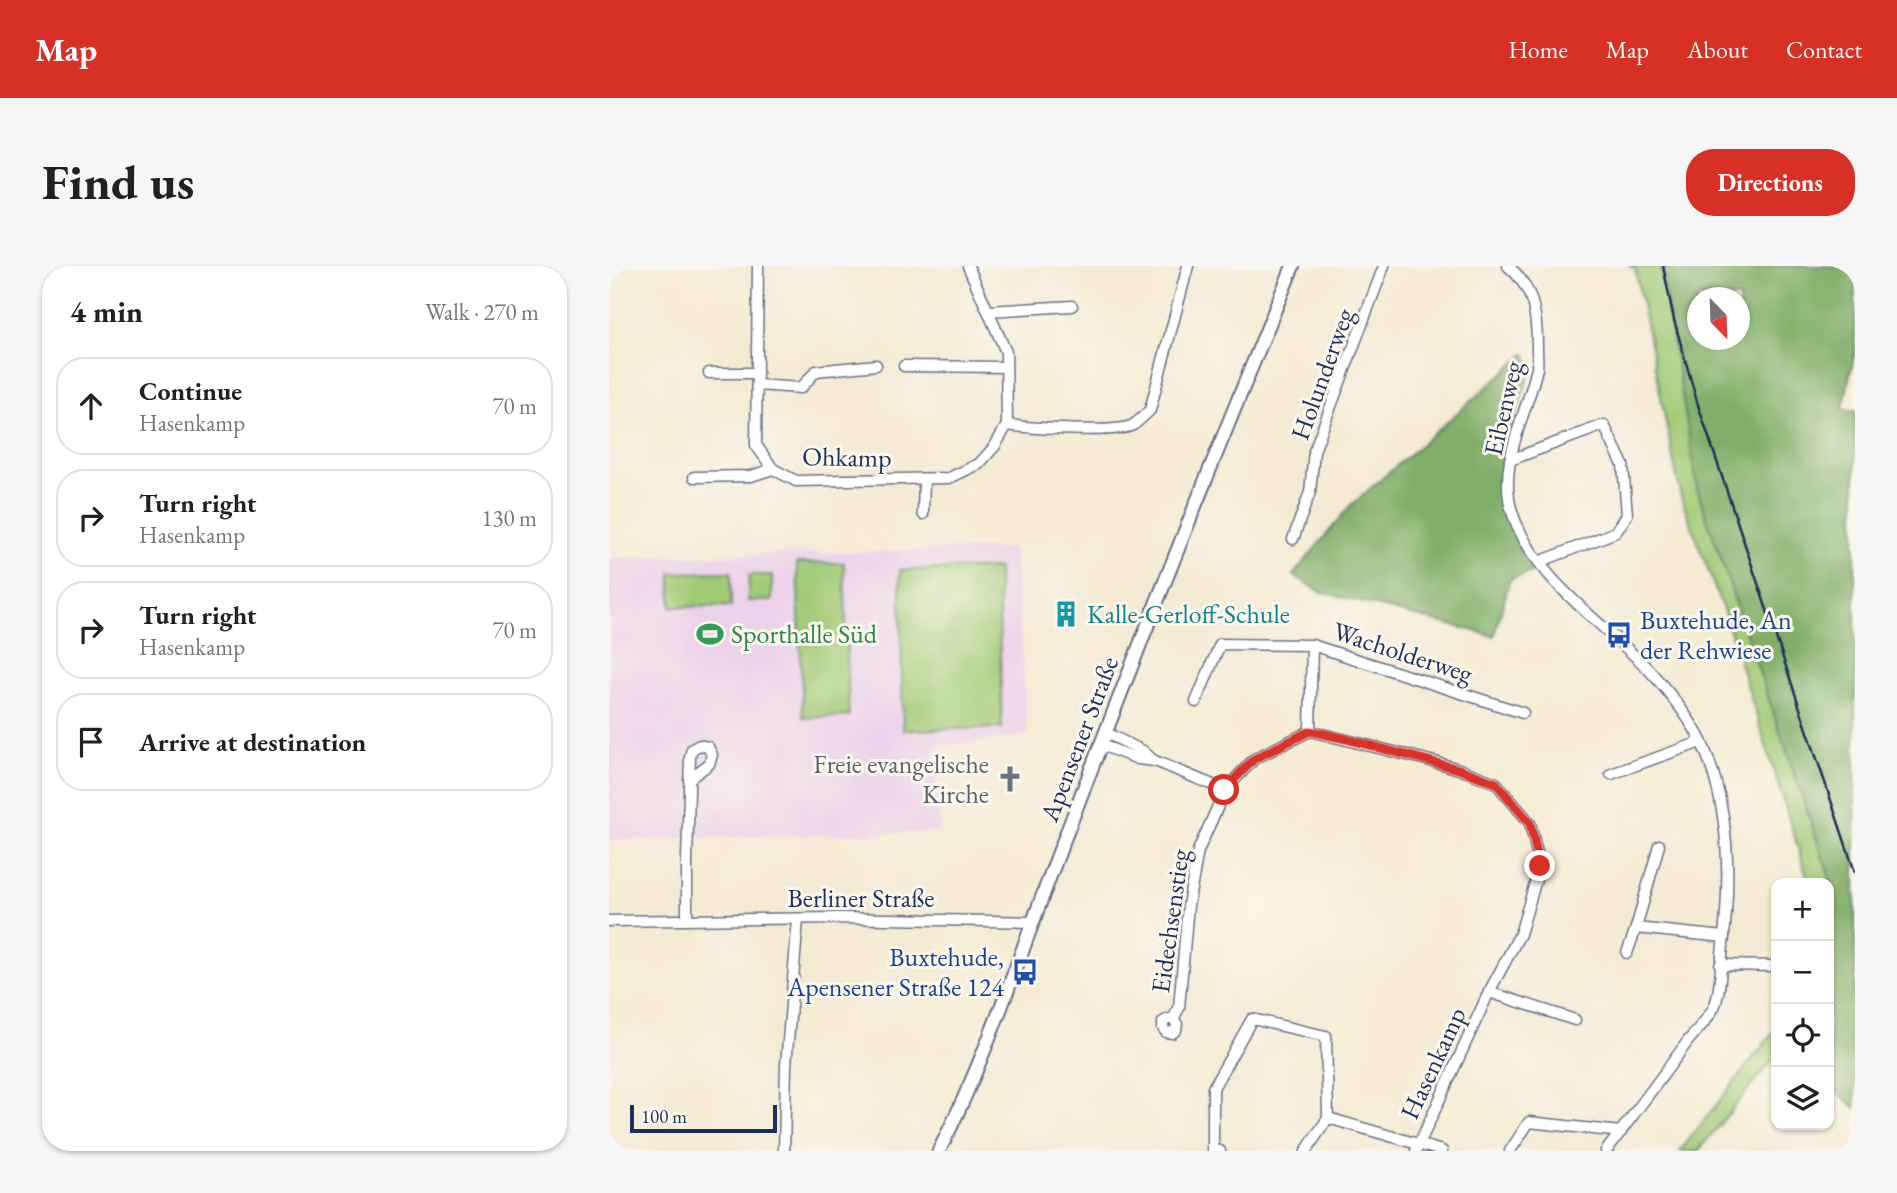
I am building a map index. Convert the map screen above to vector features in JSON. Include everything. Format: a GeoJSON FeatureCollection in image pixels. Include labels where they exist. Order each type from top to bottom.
{"type":"FeatureCollection","features":[{"type":"Feature","properties":{"kind":"main road","name":"Apensener Straße"},"geometry":{"type":"LineString","coordinates":[[939,1151],[964,1102],[1192,511],[1293,266]]}},
{"type":"Feature","properties":{"kind":"street","name":"Ohkamp"},"geometry":{"type":"LineString","coordinates":[[758,266],[756,445],[773,469],[796,481],[949,478],[979,464],[995,446],[1007,425]]}},
{"type":"Feature","properties":{"kind":"street"},"geometry":{"type":"LineString","coordinates":[[968,266],[1006,352],[1007,425],[1032,429],[1105,429],[1132,426],[1150,410],[1188,266]]}},
{"type":"Feature","properties":{"kind":"street","name":"Holunderweg"},"geometry":{"type":"LineString","coordinates":[[1293,539],[1310,492],[1314,451],[1384,266]]}},
{"type":"Feature","properties":{"kind":"street","name":"Eibenweg"},"geometry":{"type":"LineString","coordinates":[[1508,266],[1528,290],[1537,320],[1537,366],[1510,460],[1508,485],[1512,510],[1523,537],[1539,562],[1591,618],[1651,672],[1684,713],[1701,742],[1719,790],[1728,848],[1726,916],[1716,1004],[1606,1151]]}},
{"type":"Feature","properties":{"kind":"street"},"geometry":{"type":"LineString","coordinates":[[989,311],[1072,306]]}},
{"type":"Feature","properties":{"kind":"street"},"geometry":{"type":"LineString","coordinates":[[757,385],[801,387],[816,371],[876,365]]}},
{"type":"Feature","properties":{"kind":"street"},"geometry":{"type":"LineString","coordinates":[[904,366],[1006,367]]}},
{"type":"Feature","properties":{"kind":"street"},"geometry":{"type":"LineString","coordinates":[[709,373],[757,373]]}},
{"type":"Feature","properties":{"kind":"street"},"geometry":{"type":"LineString","coordinates":[[1510,460],[1604,425],[1623,465],[1627,515],[1616,532],[1539,562]]}},
{"type":"Feature","properties":{"kind":"street","name":"Ohkamp"},"geometry":{"type":"LineString","coordinates":[[694,477],[751,476],[773,469]]}},
{"type":"Feature","properties":{"kind":"street","name":"Ohkamp"},"geometry":{"type":"LineString","coordinates":[[923,479],[923,514]]}},
{"type":"Feature","properties":{"kind":"street"},"geometry":{"type":"LineString","coordinates":[[1196,702],[1220,644],[1312,645]]}},
{"type":"Feature","properties":{"kind":"street","name":"Wacholderweg"},"geometry":{"type":"LineString","coordinates":[[1310,731],[1312,645],[1523,713]]}},
{"type":"Feature","properties":{"kind":"street"},"geometry":{"type":"LineString","coordinates":[[1104,739],[1138,760],[1154,761],[1224,790],[1254,759],[1310,731]]}},
{"type":"Feature","properties":{"kind":"street","name":"Hasenkamp"},"geometry":{"type":"LineString","coordinates":[[1310,731],[1435,762],[1496,783],[1530,823],[1540,866],[1520,934],[1489,992],[1417,1148]]}},
{"type":"Feature","properties":{"kind":"street"},"geometry":{"type":"LineString","coordinates":[[1611,774],[1701,742]]}},
{"type":"Feature","properties":{"kind":"street"},"geometry":{"type":"LineString","coordinates":[[687,920],[689,779]]}},
{"type":"Feature","properties":{"kind":"street","name":"Eidechsenstieg"},"geometry":{"type":"LineString","coordinates":[[1173,1019],[1179,1008],[1188,905],[1198,851],[1224,790]]}},
{"type":"Feature","properties":{"kind":"street"},"geometry":{"type":"LineString","coordinates":[[1627,953],[1659,845]]}},
{"type":"Feature","properties":{"kind":"street"},"geometry":{"type":"LineString","coordinates":[[784,1151],[786,1065],[798,919]]}},
{"type":"Feature","properties":{"kind":"street","name":"Berliner Straße"},"geometry":{"type":"LineString","coordinates":[[609,920],[1033,922]]}},
{"type":"Feature","properties":{"kind":"street"},"geometry":{"type":"LineString","coordinates":[[1636,928],[1724,937]]}},
{"type":"Feature","properties":{"kind":"street"},"geometry":{"type":"LineString","coordinates":[[1720,965],[1771,966]]}},
{"type":"Feature","properties":{"kind":"street","name":"Hasenkamp"},"geometry":{"type":"LineString","coordinates":[[1489,992],[1575,1020]]}},
{"type":"Feature","properties":{"kind":"street"},"geometry":{"type":"LineString","coordinates":[[1220,1151],[1213,1150],[1213,1088],[1252,1019],[1326,1036],[1328,1118],[1305,1151]]}},
{"type":"Feature","properties":{"kind":"street"},"geometry":{"type":"LineString","coordinates":[[1328,1118],[1417,1148],[1442,1151]]}},
{"type":"Feature","properties":{"kind":"street"},"geometry":{"type":"LineString","coordinates":[[1510,1151],[1529,1122],[1621,1132]]}},
{"type":"Feature","properties":{"kind":"shaded area"},"geometry":{"type":"Polygon","coordinates":[[[1014,548],[1028,735],[935,747],[940,832],[609,840],[609,558],[1014,548]]]}},
{"type":"Feature","properties":{"kind":"green space"},"geometry":{"type":"Polygon","coordinates":[[[1629,266],[1661,266],[1698,492],[1830,878],[1807,878],[1726,618],[1681,497],[1635,269],[1629,266]]]}},
{"type":"Feature","properties":{"kind":"green space"},"geometry":{"type":"Polygon","coordinates":[[[1661,266],[1855,266],[1855,351],[1843,409],[1855,411],[1855,1108],[1834,1089],[1835,893],[1834,878],[1830,878],[1698,492],[1661,266]]]}},
{"type":"Feature","properties":{"kind":"green space"},"geometry":{"type":"Polygon","coordinates":[[[1525,354],[1532,365],[1510,437],[1504,494],[1512,527],[1534,571],[1510,580],[1494,636],[1321,592],[1293,575],[1349,507],[1525,354]]]}},
{"type":"Feature","properties":{"kind":"green space"},"geometry":{"type":"Polygon","coordinates":[[[797,563],[844,563],[849,716],[803,718],[797,563]]]}},
{"type":"Feature","properties":{"kind":"green space"},"geometry":{"type":"Polygon","coordinates":[[[998,568],[1002,728],[903,730],[900,570],[998,568]]]}},
{"type":"Feature","properties":{"kind":"green space"},"geometry":{"type":"Polygon","coordinates":[[[731,572],[731,606],[671,607],[671,573],[731,572]]]}},
{"type":"Feature","properties":{"kind":"green space"},"geometry":{"type":"Polygon","coordinates":[[[749,575],[772,575],[772,601],[748,601],[749,575]]]}},
{"type":"Feature","properties":{"kind":"green space"},"geometry":{"type":"Polygon","coordinates":[[[1771,1035],[1771,1062],[1698,1151],[1680,1151],[1771,1035]]]}},
{"type":"Feature","properties":{"kind":"railway"},"geometry":{"type":"LineString","coordinates":[[1663,266],[1674,320],[1698,405],[1855,872]]}},
{"type":"Feature","properties":{"kind":"place","name":"Kalle-Gerloff-Schule"},"geometry":{"type":"Point","coordinates":[1066,614]}},
{"type":"Feature","properties":{"kind":"place","name":"Sporthalle Süd"},"geometry":{"type":"Point","coordinates":[710,634]}},
{"type":"Feature","properties":{"kind":"place","name":"Buxtehude, An der Rehwiese"},"geometry":{"type":"Point","coordinates":[1619,635]}},
{"type":"Feature","properties":{"kind":"place","name":"Freie evangelische Kirche"},"geometry":{"type":"Point","coordinates":[1010,779]}},
{"type":"Feature","properties":{"kind":"place","name":"Buxtehude, Apensener Straße 124"},"geometry":{"type":"Point","coordinates":[1025,972]}},
{"type":"Feature","properties":{"kind":"route"},"geometry":{"type":"LineString","coordinates":[[1224,790],[1254,759],[1310,731],[1346,739],[1459,769],[1496,783],[1530,823],[1540,866]]}}]}
